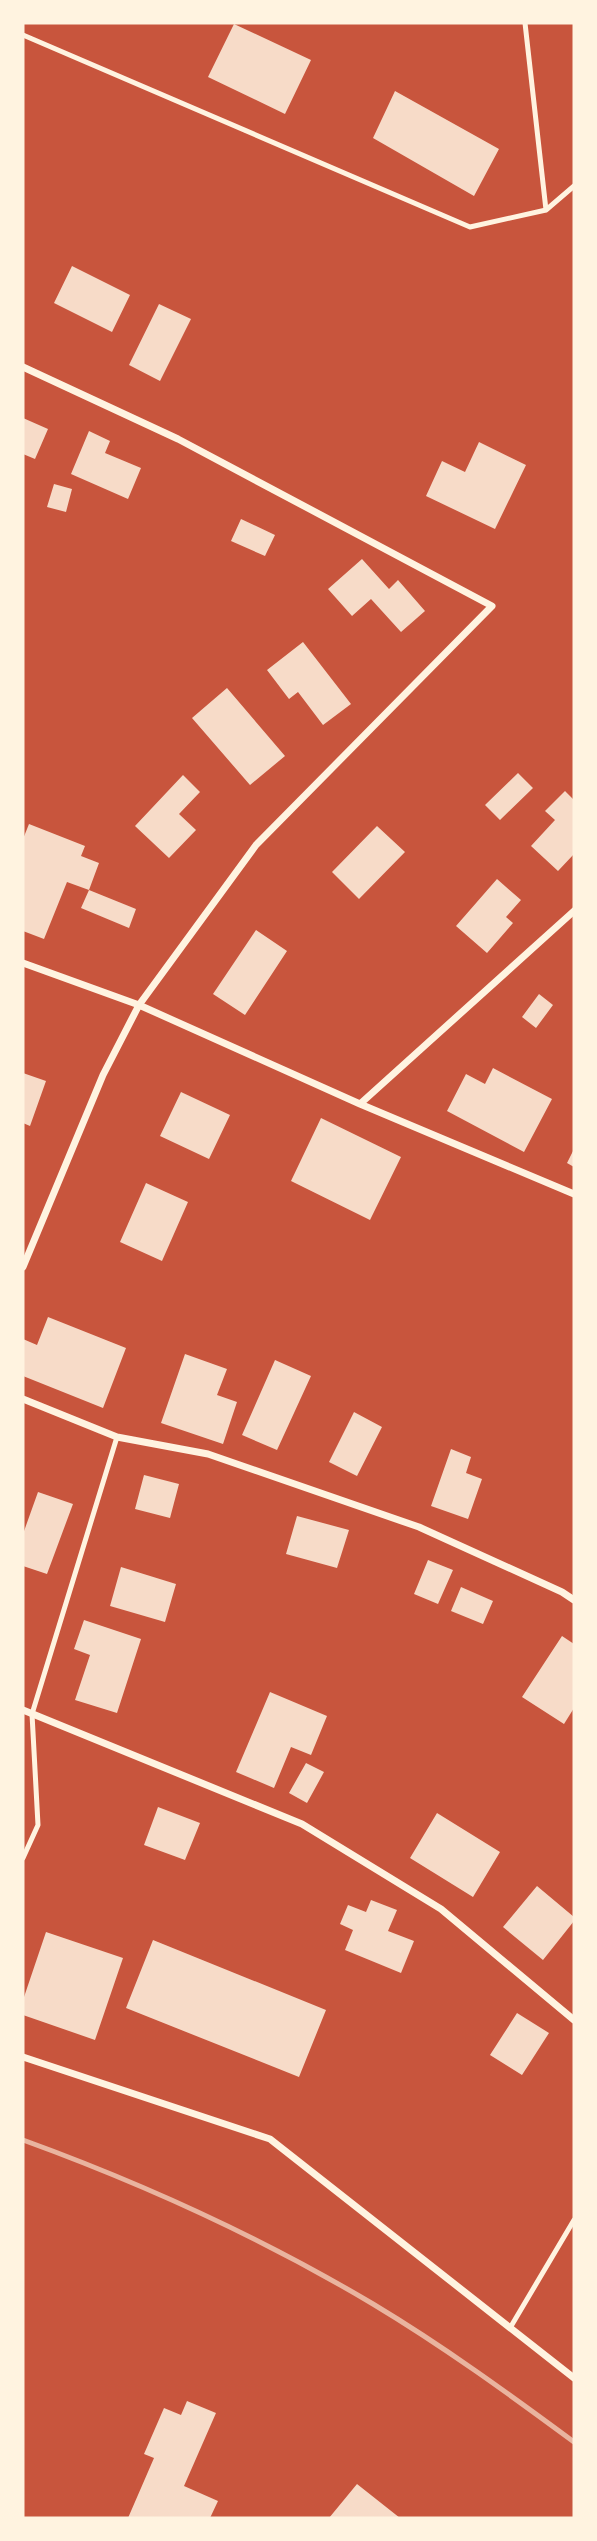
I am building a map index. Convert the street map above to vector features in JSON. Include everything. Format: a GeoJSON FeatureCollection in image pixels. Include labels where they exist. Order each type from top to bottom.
{"type":"FeatureCollection","features":[{"type":"Feature","properties":{"kind":"street"},"geometry":{"type":"LineString","coordinates":[[23,367],[178,439],[492,606],[256,845],[139,1005],[103,1075],[23,1267]]}},
{"type":"Feature","properties":{"kind":"street"},"geometry":{"type":"LineString","coordinates":[[360,1104],[574,911]]}},
{"type":"Feature","properties":{"kind":"street"},"geometry":{"type":"LineString","coordinates":[[23,963],[139,1005],[360,1104],[574,1194]]}},
{"type":"Feature","properties":{"kind":"street"},"geometry":{"type":"LineString","coordinates":[[23,1399],[117,1437],[208,1454],[406,1523],[562,1592],[574,1600]]}},
{"type":"Feature","properties":{"kind":"street"},"geometry":{"type":"LineString","coordinates":[[23,1710],[302,1824],[441,1909],[574,2020]]}},
{"type":"Feature","properties":{"kind":"street"},"geometry":{"type":"LineString","coordinates":[[23,2057],[270,2139],[574,2378]]}},
{"type":"Feature","properties":{"kind":"lane"},"geometry":{"type":"LineString","coordinates":[[525,23],[546,210]]}},
{"type":"Feature","properties":{"kind":"lane"},"geometry":{"type":"LineString","coordinates":[[23,35],[470,227],[546,210],[574,186]]}},
{"type":"Feature","properties":{"kind":"lane"},"geometry":{"type":"LineString","coordinates":[[23,1858],[38,1825],[32,1714],[117,1437]]}},
{"type":"Feature","properties":{"kind":"lane"},"geometry":{"type":"LineString","coordinates":[[510,2328],[574,2220]]}},
{"type":"Feature","properties":{"kind":"building"},"geometry":{"type":"Polygon","coordinates":[[[234,24],[311,60],[285,114],[208,77],[234,24]]]}},
{"type":"Feature","properties":{"kind":"building"},"geometry":{"type":"Polygon","coordinates":[[[395,91],[499,149],[474,196],[373,138],[395,91]]]}},
{"type":"Feature","properties":{"kind":"building"},"geometry":{"type":"Polygon","coordinates":[[[72,266],[130,295],[112,332],[54,303],[72,266]]]}},
{"type":"Feature","properties":{"kind":"building"},"geometry":{"type":"Polygon","coordinates":[[[159,304],[191,319],[160,381],[129,365],[159,304]]]}},
{"type":"Feature","properties":{"kind":"building"},"geometry":{"type":"Polygon","coordinates":[[[23,418],[48,429],[35,459],[23,454],[23,418]]]}},
{"type":"Feature","properties":{"kind":"building"},"geometry":{"type":"Polygon","coordinates":[[[89,431],[110,441],[105,453],[141,468],[128,499],[71,474],[89,431]]]}},
{"type":"Feature","properties":{"kind":"building"},"geometry":{"type":"Polygon","coordinates":[[[479,442],[526,465],[495,529],[426,496],[442,461],[465,472],[479,442]]]}},
{"type":"Feature","properties":{"kind":"building"},"geometry":{"type":"Polygon","coordinates":[[[54,484],[72,489],[66,512],[47,507],[54,484]]]}},
{"type":"Feature","properties":{"kind":"building"},"geometry":{"type":"Polygon","coordinates":[[[241,519],[275,535],[265,556],[231,541],[241,519]]]}},
{"type":"Feature","properties":{"kind":"building"},"geometry":{"type":"Polygon","coordinates":[[[362,559],[389,589],[398,580],[425,611],[401,632],[371,599],[352,616],[328,589],[362,559]]]}},
{"type":"Feature","properties":{"kind":"building"},"geometry":{"type":"Polygon","coordinates":[[[303,642],[351,704],[323,725],[298,692],[289,699],[267,670],[303,642]]]}},
{"type":"Feature","properties":{"kind":"building"},"geometry":{"type":"Polygon","coordinates":[[[227,688],[285,756],[250,785],[192,718],[227,688]]]}},
{"type":"Feature","properties":{"kind":"building"},"geometry":{"type":"Polygon","coordinates":[[[518,773],[533,788],[500,820],[485,805],[518,773]]]}},
{"type":"Feature","properties":{"kind":"building"},"geometry":{"type":"Polygon","coordinates":[[[183,775],[200,792],[179,814],[196,830],[169,858],[135,826],[183,775]]]}},
{"type":"Feature","properties":{"kind":"building"},"geometry":{"type":"Polygon","coordinates":[[[565,791],[574,800],[574,854],[558,871],[531,846],[555,820],[545,811],[565,791]]]}},
{"type":"Feature","properties":{"kind":"building"},"geometry":{"type":"Polygon","coordinates":[[[29,824],[85,846],[81,856],[99,863],[89,890],[67,882],[44,939],[23,931],[23,839],[29,824]]]}},
{"type":"Feature","properties":{"kind":"building"},"geometry":{"type":"Polygon","coordinates":[[[377,826],[405,852],[359,899],[332,872],[377,826]]]}},
{"type":"Feature","properties":{"kind":"building"},"geometry":{"type":"Polygon","coordinates":[[[497,879],[521,900],[506,917],[513,923],[487,953],[456,926],[497,879]]]}},
{"type":"Feature","properties":{"kind":"building"},"geometry":{"type":"Polygon","coordinates":[[[89,890],[136,909],[129,928],[81,908],[89,890]]]}},
{"type":"Feature","properties":{"kind":"building"},"geometry":{"type":"Polygon","coordinates":[[[256,930],[287,951],[245,1015],[213,994],[256,930]]]}},
{"type":"Feature","properties":{"kind":"building"},"geometry":{"type":"Polygon","coordinates":[[[539,994],[553,1005],[536,1028],[522,1017],[539,994]]]}},
{"type":"Feature","properties":{"kind":"building"},"geometry":{"type":"Polygon","coordinates":[[[493,1068],[552,1099],[524,1152],[447,1111],[466,1074],[485,1084],[493,1068]]]}},
{"type":"Feature","properties":{"kind":"building"},"geometry":{"type":"Polygon","coordinates":[[[23,1073],[46,1081],[30,1126],[23,1123],[23,1073]]]}},
{"type":"Feature","properties":{"kind":"building"},"geometry":{"type":"Polygon","coordinates":[[[181,1092],[230,1115],[209,1159],[160,1136],[181,1092]]]}},
{"type":"Feature","properties":{"kind":"building"},"geometry":{"type":"Polygon","coordinates":[[[321,1118],[401,1157],[370,1220],[291,1181],[321,1118]]]}},
{"type":"Feature","properties":{"kind":"building"},"geometry":{"type":"Polygon","coordinates":[[[574,1149],[574,1167],[567,1163],[574,1149]]]}},
{"type":"Feature","properties":{"kind":"building"},"geometry":{"type":"Polygon","coordinates":[[[146,1183],[188,1202],[162,1261],[120,1242],[146,1183]]]}},
{"type":"Feature","properties":{"kind":"building"},"geometry":{"type":"Polygon","coordinates":[[[48,1317],[126,1348],[103,1408],[23,1376],[23,1339],[37,1345],[48,1317]]]}},
{"type":"Feature","properties":{"kind":"building"},"geometry":{"type":"Polygon","coordinates":[[[185,1354],[227,1369],[217,1395],[237,1402],[223,1444],[161,1423],[185,1354]]]}},
{"type":"Feature","properties":{"kind":"building"},"geometry":{"type":"Polygon","coordinates":[[[275,1360],[311,1376],[277,1450],[242,1435],[275,1360]]]}},
{"type":"Feature","properties":{"kind":"building"},"geometry":{"type":"Polygon","coordinates":[[[354,1412],[382,1427],[357,1476],[329,1462],[354,1412]]]}},
{"type":"Feature","properties":{"kind":"building"},"geometry":{"type":"Polygon","coordinates":[[[451,1449],[471,1457],[466,1473],[482,1479],[468,1519],[431,1506],[451,1449]]]}},
{"type":"Feature","properties":{"kind":"building"},"geometry":{"type":"Polygon","coordinates":[[[144,1475],[179,1484],[170,1518],[135,1509],[144,1475]]]}},
{"type":"Feature","properties":{"kind":"building"},"geometry":{"type":"Polygon","coordinates":[[[38,1492],[73,1504],[47,1574],[23,1566],[23,1534],[38,1492]]]}},
{"type":"Feature","properties":{"kind":"building"},"geometry":{"type":"Polygon","coordinates":[[[297,1516],[349,1530],[337,1568],[286,1554],[297,1516]]]}},
{"type":"Feature","properties":{"kind":"building"},"geometry":{"type":"Polygon","coordinates":[[[428,1560],[453,1570],[438,1604],[414,1594],[428,1560]]]}},
{"type":"Feature","properties":{"kind":"building"},"geometry":{"type":"Polygon","coordinates":[[[121,1567],[176,1584],[165,1622],[110,1606],[121,1567]]]}},
{"type":"Feature","properties":{"kind":"building"},"geometry":{"type":"Polygon","coordinates":[[[461,1587],[493,1601],[483,1624],[451,1611],[461,1587]]]}},
{"type":"Feature","properties":{"kind":"building"},"geometry":{"type":"Polygon","coordinates":[[[84,1620],[141,1639],[117,1713],[75,1700],[90,1655],[74,1649],[84,1620]]]}},
{"type":"Feature","properties":{"kind":"building"},"geometry":{"type":"Polygon","coordinates":[[[562,1636],[574,1644],[574,1708],[564,1724],[522,1697],[562,1636]]]}},
{"type":"Feature","properties":{"kind":"building"},"geometry":{"type":"Polygon","coordinates":[[[270,1692],[327,1716],[311,1755],[291,1747],[274,1788],[236,1772],[270,1692]]]}},
{"type":"Feature","properties":{"kind":"building"},"geometry":{"type":"Polygon","coordinates":[[[306,1763],[324,1772],[307,1803],[289,1793],[306,1763]]]}},
{"type":"Feature","properties":{"kind":"building"},"geometry":{"type":"Polygon","coordinates":[[[158,1807],[200,1823],[185,1860],[144,1845],[158,1807]]]}},
{"type":"Feature","properties":{"kind":"building"},"geometry":{"type":"Polygon","coordinates":[[[437,1813],[500,1852],[473,1897],[410,1858],[437,1813]]]}},
{"type":"Feature","properties":{"kind":"building"},"geometry":{"type":"Polygon","coordinates":[[[537,1886],[574,1917],[574,1921],[543,1960],[503,1927],[537,1886]]]}},
{"type":"Feature","properties":{"kind":"building"},"geometry":{"type":"Polygon","coordinates":[[[371,1900],[397,1910],[388,1931],[414,1941],[401,1973],[345,1950],[353,1930],[340,1924],[348,1905],[366,1912],[371,1900]]]}},
{"type":"Feature","properties":{"kind":"building"},"geometry":{"type":"Polygon","coordinates":[[[46,1932],[123,1958],[95,2040],[23,2015],[23,2000],[46,1932]]]}},
{"type":"Feature","properties":{"kind":"building"},"geometry":{"type":"Polygon","coordinates":[[[153,1940],[326,2010],[299,2077],[126,2008],[153,1940]]]}},
{"type":"Feature","properties":{"kind":"building"},"geometry":{"type":"Polygon","coordinates":[[[517,2013],[549,2033],[522,2075],[490,2055],[517,2013]]]}},
{"type":"Feature","properties":{"kind":"building"},"geometry":{"type":"Polygon","coordinates":[[[187,2401],[216,2413],[184,2486],[218,2501],[210,2518],[128,2518],[154,2458],[144,2454],[164,2408],[181,2415],[187,2401]]]}},
{"type":"Feature","properties":{"kind":"building"},"geometry":{"type":"Polygon","coordinates":[[[357,2484],[400,2518],[329,2518],[357,2484]]]}},
{"type":"Feature","properties":{"kind":"railway"},"geometry":{"type":"LineString","coordinates":[[23,2140],[158,2194],[331,2280],[450,2353],[574,2442]]}}]}
